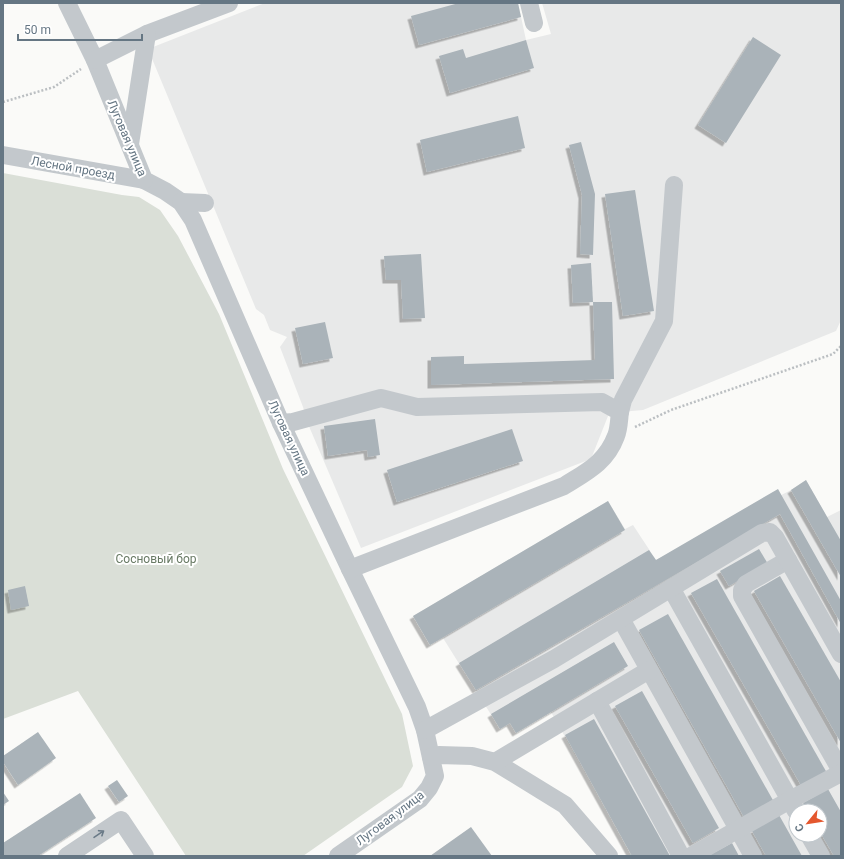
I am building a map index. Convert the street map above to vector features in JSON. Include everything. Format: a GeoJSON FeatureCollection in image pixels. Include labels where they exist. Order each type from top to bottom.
{"type":"FeatureCollection","features":[{"type":"Feature","properties":{"kind":"street","name":"Луговая улица"},"geometry":{"type":"LineString","coordinates":[[67,3],[95,60],[144,180],[165,191],[181,202],[193,220],[281,424],[417,707],[425,730],[434,776],[429,788],[420,798],[338,856]]}},
{"type":"Feature","properties":{"kind":"street"},"geometry":{"type":"LineString","coordinates":[[95,60],[147,34],[229,3]]}},
{"type":"Feature","properties":{"kind":"street"},"geometry":{"type":"LineString","coordinates":[[529,3],[534,23]]}},
{"type":"Feature","properties":{"kind":"street"},"geometry":{"type":"LineString","coordinates":[[129,145],[147,34]]}},
{"type":"Feature","properties":{"kind":"street","name":"Лесной проезд"},"geometry":{"type":"LineString","coordinates":[[3,155],[144,180]]}},
{"type":"Feature","properties":{"kind":"street"},"geometry":{"type":"LineString","coordinates":[[350,569],[564,486],[595,467],[607,454],[616,436],[623,400],[664,321],[674,185]]}},
{"type":"Feature","properties":{"kind":"street"},"geometry":{"type":"LineString","coordinates":[[181,202],[205,203]]}},
{"type":"Feature","properties":{"kind":"street"},"geometry":{"type":"LineString","coordinates":[[281,424],[294,422],[381,398],[417,407],[602,402],[620,412]]}},
{"type":"Feature","properties":{"kind":"street"},"geometry":{"type":"LineString","coordinates":[[425,730],[554,659],[762,533],[770,532],[775,537],[841,654]]}},
{"type":"Feature","properties":{"kind":"street"},"geometry":{"type":"LineString","coordinates":[[788,560],[746,584],[742,590],[742,596],[841,772],[797,803]]}},
{"type":"Feature","properties":{"kind":"street"},"geometry":{"type":"LineString","coordinates":[[671,588],[791,803]]}},
{"type":"Feature","properties":{"kind":"street"},"geometry":{"type":"LineString","coordinates":[[621,619],[753,856]]}},
{"type":"Feature","properties":{"kind":"street"},"geometry":{"type":"LineString","coordinates":[[495,762],[649,670]]}},
{"type":"Feature","properties":{"kind":"street"},"geometry":{"type":"LineString","coordinates":[[597,701],[681,856]]}},
{"type":"Feature","properties":{"kind":"street"},"geometry":{"type":"LineString","coordinates":[[431,758],[439,755],[472,756],[495,762],[565,805],[609,856]]}},
{"type":"Feature","properties":{"kind":"street"},"geometry":{"type":"LineString","coordinates":[[691,856],[738,830],[788,808]]}},
{"type":"Feature","properties":{"kind":"street"},"geometry":{"type":"LineString","coordinates":[[67,856],[122,820],[145,856]]}},
{"type":"Feature","properties":{"kind":"street"},"geometry":{"type":"LineString","coordinates":[[814,843],[821,856]]}},
{"type":"Feature","properties":{"kind":"path"},"geometry":{"type":"LineString","coordinates":[[3,102],[54,87],[95,60]]}},
{"type":"Feature","properties":{"kind":"path"},"geometry":{"type":"LineString","coordinates":[[616,436],[671,410],[833,354],[841,346]]}},
{"type":"Feature","properties":{"kind":"shaded area"},"geometry":{"type":"Polygon","coordinates":[[[265,3],[518,3],[526,40],[551,34],[542,3],[841,3],[841,320],[836,331],[643,410],[620,412],[610,411],[591,459],[361,548],[308,424],[280,347],[287,337],[270,330],[264,315],[256,309],[148,49],[265,3]]]}},
{"type":"Feature","properties":{"kind":"shaded area"},"geometry":{"type":"Polygon","coordinates":[[[806,480],[827,517],[841,510],[841,856],[632,856],[551,712],[516,733],[510,724],[500,729],[443,638],[430,645],[413,616],[608,501],[625,529],[633,525],[656,560],[791,490],[806,480]]]}},
{"type":"Feature","properties":{"kind":"green space","name":"Сосновый бор"},"geometry":{"type":"Polygon","coordinates":[[[3,173],[139,197],[160,210],[178,236],[219,314],[283,469],[402,714],[413,766],[402,787],[303,856],[186,856],[78,691],[3,719],[3,173]]]}},
{"type":"Feature","properties":{"kind":"building"},"geometry":{"type":"Polygon","coordinates":[[[459,3],[518,3],[521,17],[419,45],[411,16],[459,3]]]}},
{"type":"Feature","properties":{"kind":"building"},"geometry":{"type":"Polygon","coordinates":[[[753,37],[781,55],[726,143],[698,125],[753,37]]]}},
{"type":"Feature","properties":{"kind":"building"},"geometry":{"type":"Polygon","coordinates":[[[526,40],[534,68],[450,93],[439,56],[463,49],[466,58],[526,40]]]}},
{"type":"Feature","properties":{"kind":"building"},"geometry":{"type":"Polygon","coordinates":[[[518,116],[525,148],[427,172],[420,140],[518,116]]]}},
{"type":"Feature","properties":{"kind":"building"},"geometry":{"type":"Polygon","coordinates":[[[581,142],[595,194],[593,255],[580,254],[582,195],[569,145],[581,142]]]}},
{"type":"Feature","properties":{"kind":"building"},"geometry":{"type":"Polygon","coordinates":[[[635,190],[654,311],[623,316],[605,194],[635,190]]]}},
{"type":"Feature","properties":{"kind":"building"},"geometry":{"type":"Polygon","coordinates":[[[421,254],[425,318],[403,319],[401,280],[386,280],[384,256],[421,254]]]}},
{"type":"Feature","properties":{"kind":"building"},"geometry":{"type":"Polygon","coordinates":[[[591,263],[593,302],[573,303],[571,265],[591,263]]]}},
{"type":"Feature","properties":{"kind":"building"},"geometry":{"type":"Polygon","coordinates":[[[593,302],[612,302],[614,379],[431,385],[431,357],[464,356],[464,364],[595,360],[593,302]]]}},
{"type":"Feature","properties":{"kind":"building"},"geometry":{"type":"Polygon","coordinates":[[[325,322],[333,358],[303,364],[295,328],[325,322]]]}},
{"type":"Feature","properties":{"kind":"building"},"geometry":{"type":"Polygon","coordinates":[[[375,419],[380,455],[368,457],[367,450],[328,456],[324,426],[375,419]]]}},
{"type":"Feature","properties":{"kind":"building"},"geometry":{"type":"Polygon","coordinates":[[[512,429],[523,461],[397,502],[387,470],[512,429]]]}},
{"type":"Feature","properties":{"kind":"building"},"geometry":{"type":"Polygon","coordinates":[[[806,480],[841,541],[841,577],[791,490],[806,480]]]}},
{"type":"Feature","properties":{"kind":"building"},"geometry":{"type":"Polygon","coordinates":[[[778,489],[841,601],[841,624],[780,514],[476,690],[459,663],[649,550],[656,560],[778,489]]]}},
{"type":"Feature","properties":{"kind":"building"},"geometry":{"type":"Polygon","coordinates":[[[608,501],[625,530],[430,645],[413,616],[608,501]]]}},
{"type":"Feature","properties":{"kind":"building"},"geometry":{"type":"Polygon","coordinates":[[[759,549],[768,564],[729,586],[720,571],[759,549]]]}},
{"type":"Feature","properties":{"kind":"building"},"geometry":{"type":"Polygon","coordinates":[[[780,576],[841,682],[841,743],[754,591],[780,576]]]}},
{"type":"Feature","properties":{"kind":"building"},"geometry":{"type":"Polygon","coordinates":[[[717,579],[827,773],[802,787],[691,593],[717,579]]]}},
{"type":"Feature","properties":{"kind":"building"},"geometry":{"type":"Polygon","coordinates":[[[25,586],[29,606],[11,610],[8,590],[25,586]]]}},
{"type":"Feature","properties":{"kind":"building"},"geometry":{"type":"Polygon","coordinates":[[[668,614],[774,802],[745,819],[639,630],[668,614]]]}},
{"type":"Feature","properties":{"kind":"building"},"geometry":{"type":"Polygon","coordinates":[[[614,642],[628,666],[516,733],[510,723],[500,729],[491,714],[614,642]]]}},
{"type":"Feature","properties":{"kind":"building"},"geometry":{"type":"Polygon","coordinates":[[[642,691],[719,828],[693,843],[615,706],[642,691]]]}},
{"type":"Feature","properties":{"kind":"building"},"geometry":{"type":"Polygon","coordinates":[[[594,719],[670,856],[632,856],[565,735],[594,719]]]}},
{"type":"Feature","properties":{"kind":"building"},"geometry":{"type":"Polygon","coordinates":[[[38,732],[56,758],[18,785],[3,762],[3,756],[38,732]]]}},
{"type":"Feature","properties":{"kind":"building"},"geometry":{"type":"Polygon","coordinates":[[[117,780],[128,796],[119,802],[108,786],[117,780]]]}},
{"type":"Feature","properties":{"kind":"building"},"geometry":{"type":"Polygon","coordinates":[[[828,789],[841,812],[841,856],[834,856],[826,843],[828,843],[828,803],[803,803],[828,789]]]}},
{"type":"Feature","properties":{"kind":"building"},"geometry":{"type":"Polygon","coordinates":[[[3,792],[9,801],[3,805],[3,792]]]}},
{"type":"Feature","properties":{"kind":"building"},"geometry":{"type":"Polygon","coordinates":[[[80,793],[96,818],[38,856],[3,856],[3,843],[80,793]]]}},
{"type":"Feature","properties":{"kind":"building"},"geometry":{"type":"Polygon","coordinates":[[[779,815],[788,831],[788,843],[795,843],[802,856],[766,856],[752,831],[779,815]]]}},
{"type":"Feature","properties":{"kind":"building"},"geometry":{"type":"Polygon","coordinates":[[[471,827],[492,856],[430,856],[471,827]]]}},
{"type":"Feature","properties":{"kind":"building"},"geometry":{"type":"Polygon","coordinates":[[[732,843],[739,856],[708,856],[732,843]]]}}]}
